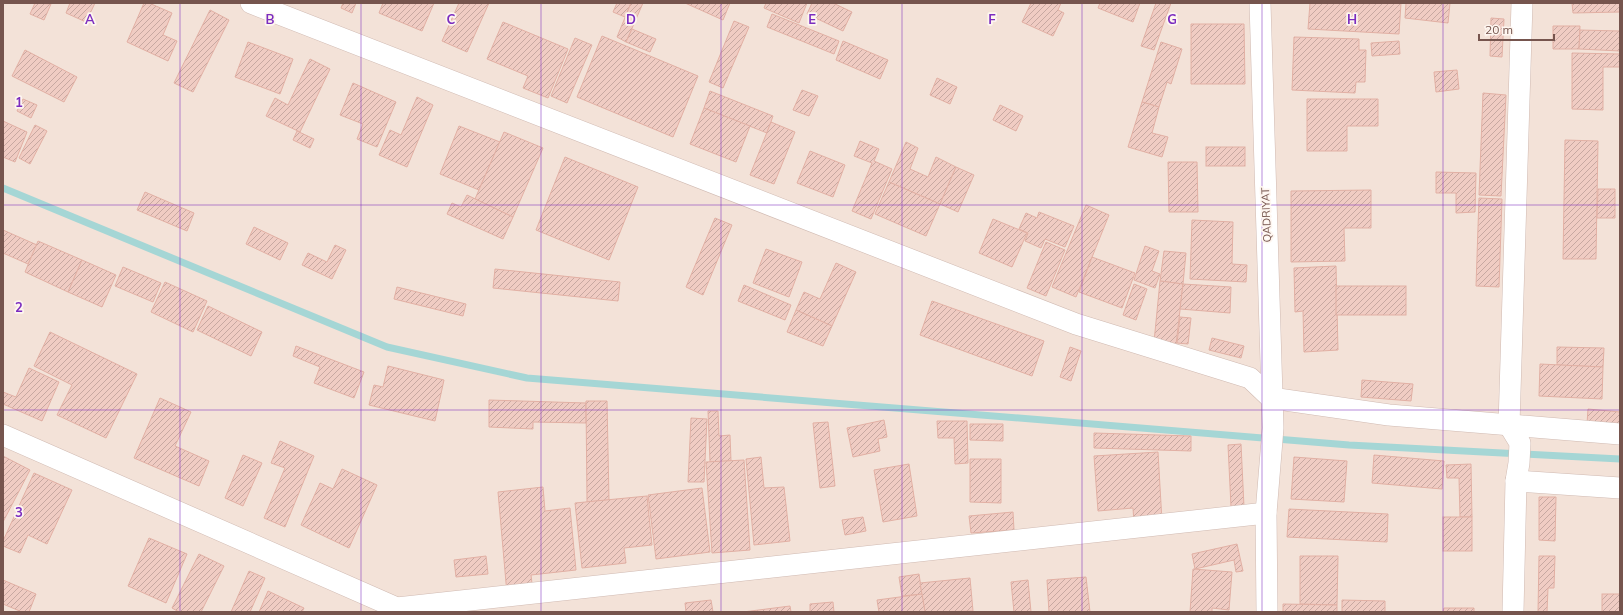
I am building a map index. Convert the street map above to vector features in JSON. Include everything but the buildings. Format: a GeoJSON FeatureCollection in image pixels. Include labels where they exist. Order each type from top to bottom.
{"type":"FeatureCollection","features":[{"type":"Feature","properties":{"kind":"street"},"geometry":{"type":"LineString","coordinates":[[251,3],[1076,324],[1250,378],[1272,398],[1389,415],[1620,434]]}},
{"type":"Feature","properties":{"kind":"street","name":"QADRIYAT"},"geometry":{"type":"LineString","coordinates":[[1260,3],[1273,428],[1266,513],[1267,612]]}},
{"type":"Feature","properties":{"kind":"street"},"geometry":{"type":"LineString","coordinates":[[1513,612],[1520,443],[1509,425],[1522,3]]}},
{"type":"Feature","properties":{"kind":"street"},"geometry":{"type":"LineString","coordinates":[[3,435],[396,610],[1266,513]]}},
{"type":"Feature","properties":{"kind":"street"},"geometry":{"type":"LineString","coordinates":[[1518,472],[1620,488]]}},
{"type":"Feature","properties":{"kind":"shaded area"},"geometry":{"type":"Polygon","coordinates":[[[3,3],[1620,3],[1620,612],[3,612],[3,3]]]}},
{"type":"Feature","properties":{"kind":"waterway"},"geometry":{"type":"LineString","coordinates":[[3,188],[387,347],[527,378],[1349,445],[1620,459]]}}]}
